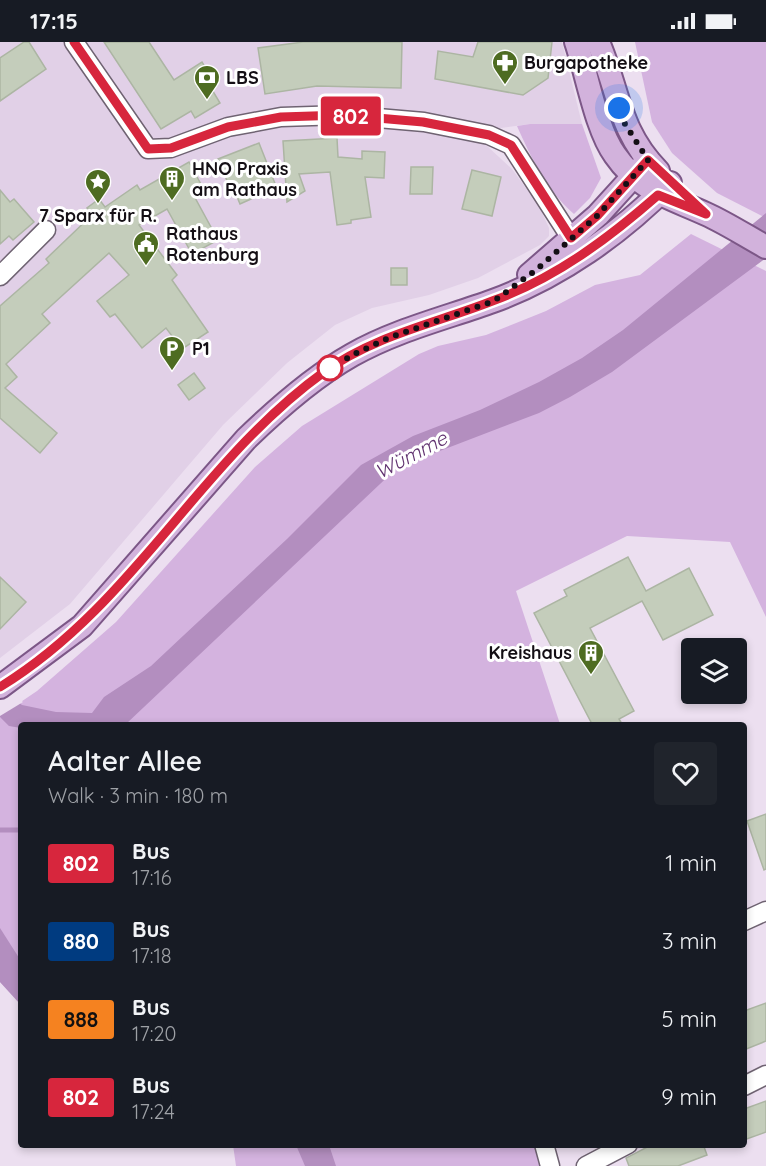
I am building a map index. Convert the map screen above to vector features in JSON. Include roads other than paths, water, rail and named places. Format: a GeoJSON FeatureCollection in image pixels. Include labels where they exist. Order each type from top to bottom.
{"type":"FeatureCollection","features":[{"type":"Feature","properties":{"kind":"main road"},"geometry":{"type":"LineString","coordinates":[[576,42],[604,133],[615,155],[641,168],[664,189],[766,247]]}},
{"type":"Feature","properties":{"kind":"main road"},"geometry":{"type":"LineString","coordinates":[[598,42],[641,168]]}},
{"type":"Feature","properties":{"kind":"main road"},"geometry":{"type":"LineString","coordinates":[[577,247],[598,215],[641,168]]}},
{"type":"Feature","properties":{"kind":"main road"},"geometry":{"type":"LineString","coordinates":[[6,683],[82,626],[113,594],[246,440],[275,411],[316,378],[354,354],[391,337],[494,301],[543,280],[577,247],[664,189]]}},
{"type":"Feature","properties":{"kind":"street"},"geometry":{"type":"LineString","coordinates":[[74,42],[148,149],[171,148],[228,127],[281,117],[343,115],[423,122],[489,135],[511,145],[577,247]]}},
{"type":"Feature","properties":{"kind":"street"},"geometry":{"type":"LineString","coordinates":[[0,276],[46,230]]}},
{"type":"Feature","properties":{"kind":"street"},"geometry":{"type":"LineString","coordinates":[[747,920],[766,911]]}},
{"type":"Feature","properties":{"kind":"street"},"geometry":{"type":"LineString","coordinates":[[747,1084],[766,1075]]}},
{"type":"Feature","properties":{"kind":"street"},"geometry":{"type":"LineString","coordinates":[[545,1148],[550,1166]]}},
{"type":"Feature","properties":{"kind":"street"},"geometry":{"type":"LineString","coordinates":[[586,1166],[620,1148]]}},
{"type":"Feature","properties":{"kind":"water","name":"Wümme"},"geometry":{"type":"Polygon","coordinates":[[[766,213],[766,258],[612,372],[570,397],[539,413],[398,467],[128,722],[18,722],[18,728],[9,726],[0,717],[0,687],[22,705],[56,712],[92,713],[104,697],[151,666],[287,539],[361,465],[413,436],[480,410],[539,382],[582,358],[623,330],[766,213]]]}},
{"type":"Feature","properties":{"kind":"water"},"geometry":{"type":"Polygon","coordinates":[[[0,928],[18,956],[18,1002],[0,982],[0,928]]]}},
{"type":"Feature","properties":{"kind":"water"},"geometry":{"type":"Polygon","coordinates":[[[297,1148],[330,1148],[336,1166],[305,1166],[297,1148]]]}},
{"type":"Feature","properties":{"kind":"waterway"},"geometry":{"type":"LineString","coordinates":[[0,830],[18,830]]}},
{"type":"Feature","properties":{"kind":"place","name":"Burgapotheke"},"geometry":{"type":"Point","coordinates":[505,86]}},
{"type":"Feature","properties":{"kind":"place","name":"LBS"},"geometry":{"type":"Point","coordinates":[207,101]}},
{"type":"Feature","properties":{"kind":"place","name":"HNO Praxis am Rathaus"},"geometry":{"type":"Point","coordinates":[172,202]}},
{"type":"Feature","properties":{"kind":"place","name":"7 Sparx für R."},"geometry":{"type":"Point","coordinates":[98,205]}},
{"type":"Feature","properties":{"kind":"place","name":"Rathaus Rotenburg"},"geometry":{"type":"Point","coordinates":[146,267]}},
{"type":"Feature","properties":{"kind":"place","name":"P1"},"geometry":{"type":"Point","coordinates":[172,372]}},
{"type":"Feature","properties":{"kind":"place","name":"Kreishaus"},"geometry":{"type":"Point","coordinates":[591,676]}}]}
